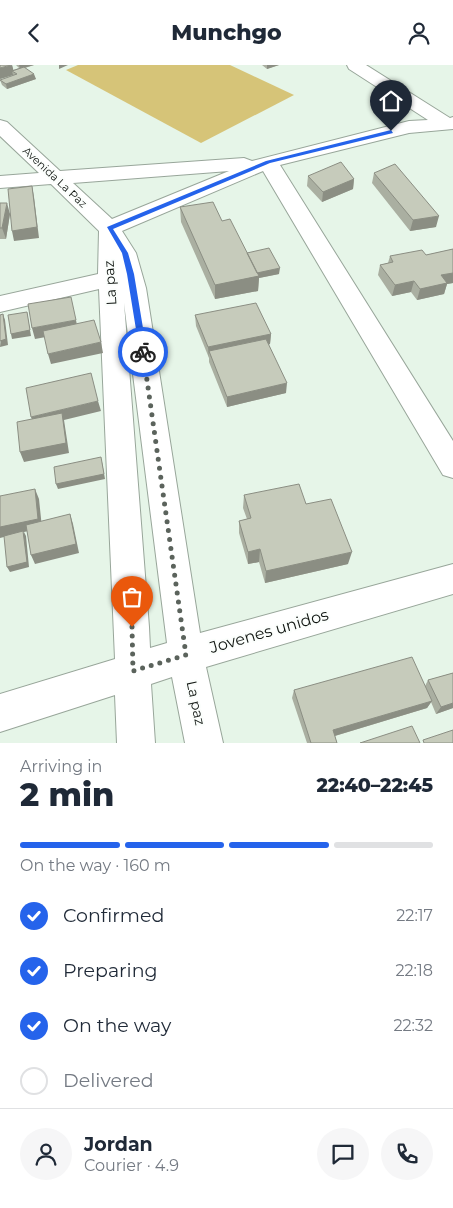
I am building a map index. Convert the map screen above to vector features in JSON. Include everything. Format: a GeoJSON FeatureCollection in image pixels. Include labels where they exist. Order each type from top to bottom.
{"type":"FeatureCollection","features":[{"type":"Feature","properties":{"kind":"street"},"geometry":{"type":"LineString","coordinates":[[358,67],[388,65]]}},
{"type":"Feature","properties":{"kind":"street"},"geometry":{"type":"LineString","coordinates":[[358,67],[450,123]]}},
{"type":"Feature","properties":{"kind":"street"},"geometry":{"type":"LineString","coordinates":[[109,228],[268,162],[409,127],[450,123]]}},
{"type":"Feature","properties":{"kind":"street","name":"Avenida La Paz"},"geometry":{"type":"LineString","coordinates":[[0,126],[109,228]]}},
{"type":"Feature","properties":{"kind":"street"},"geometry":{"type":"LineString","coordinates":[[0,182],[268,162]]}},
{"type":"Feature","properties":{"kind":"street"},"geometry":{"type":"LineString","coordinates":[[268,162],[453,466]]}},
{"type":"Feature","properties":{"kind":"street","name":"La paz"},"geometry":{"type":"LineString","coordinates":[[109,228],[120,277],[186,655],[204,743]]}},
{"type":"Feature","properties":{"kind":"street"},"geometry":{"type":"LineString","coordinates":[[0,304],[120,277]]}},
{"type":"Feature","properties":{"kind":"street","name":"La paz"},"geometry":{"type":"LineString","coordinates":[[120,277],[134,731],[136,743]]}},
{"type":"Feature","properties":{"kind":"street","name":"Jovenes unidos"},"geometry":{"type":"LineString","coordinates":[[0,713],[186,655],[453,579]]}},
{"type":"Feature","properties":{"kind":"shaded area"},"geometry":{"type":"Polygon","coordinates":[[[78,65],[230,65],[294,95],[201,143],[66,70],[78,65]]]}},
{"type":"Feature","properties":{"kind":"building"},"geometry":{"type":"Polygon","coordinates":[[[0,65],[11,65],[0,68],[0,65]]]}},
{"type":"Feature","properties":{"kind":"building"},"geometry":{"type":"Polygon","coordinates":[[[24,67],[34,74],[6,84],[0,80],[17,74],[12,71],[24,67]]]}},
{"type":"Feature","properties":{"kind":"building"},"geometry":{"type":"Polygon","coordinates":[[[341,162],[354,179],[323,192],[308,176],[341,162]]]}},
{"type":"Feature","properties":{"kind":"building"},"geometry":{"type":"Polygon","coordinates":[[[395,164],[439,216],[413,220],[374,173],[395,164]]]}},
{"type":"Feature","properties":{"kind":"building"},"geometry":{"type":"Polygon","coordinates":[[[32,186],[37,227],[12,231],[8,189],[32,186]]]}},
{"type":"Feature","properties":{"kind":"building"},"geometry":{"type":"Polygon","coordinates":[[[213,202],[222,221],[230,219],[259,276],[215,285],[180,207],[213,202]]]}},
{"type":"Feature","properties":{"kind":"building"},"geometry":{"type":"Polygon","coordinates":[[[0,203],[7,203],[2,228],[0,228],[0,203]]]}},
{"type":"Feature","properties":{"kind":"building"},"geometry":{"type":"Polygon","coordinates":[[[269,248],[280,268],[257,273],[247,253],[269,248]]]}},
{"type":"Feature","properties":{"kind":"building"},"geometry":{"type":"Polygon","coordinates":[[[453,249],[453,273],[441,275],[447,283],[420,289],[414,281],[395,285],[380,265],[393,262],[390,256],[422,250],[426,255],[453,249]]]}},
{"type":"Feature","properties":{"kind":"building"},"geometry":{"type":"Polygon","coordinates":[[[71,297],[76,320],[32,328],[28,304],[71,297]]]}},
{"type":"Feature","properties":{"kind":"building"},"geometry":{"type":"Polygon","coordinates":[[[256,303],[271,334],[208,347],[195,315],[256,303]]]}},
{"type":"Feature","properties":{"kind":"building"},"geometry":{"type":"Polygon","coordinates":[[[27,312],[30,330],[11,334],[8,315],[27,312]]]}},
{"type":"Feature","properties":{"kind":"building"},"geometry":{"type":"Polygon","coordinates":[[[3,314],[6,339],[0,341],[0,315],[3,314]]]}},
{"type":"Feature","properties":{"kind":"building"},"geometry":{"type":"Polygon","coordinates":[[[94,320],[101,342],[48,354],[43,331],[94,320]]]}},
{"type":"Feature","properties":{"kind":"building"},"geometry":{"type":"Polygon","coordinates":[[[266,339],[287,383],[227,397],[209,351],[266,339]]]}},
{"type":"Feature","properties":{"kind":"building"},"geometry":{"type":"Polygon","coordinates":[[[91,373],[98,401],[31,417],[26,388],[91,373]]]}},
{"type":"Feature","properties":{"kind":"building"},"geometry":{"type":"Polygon","coordinates":[[[62,413],[66,443],[20,452],[17,422],[62,413]]]}},
{"type":"Feature","properties":{"kind":"building"},"geometry":{"type":"Polygon","coordinates":[[[101,457],[104,474],[56,484],[54,467],[101,457]]]}},
{"type":"Feature","properties":{"kind":"building"},"geometry":{"type":"Polygon","coordinates":[[[299,484],[306,504],[331,499],[352,552],[266,571],[260,549],[248,552],[239,521],[251,518],[244,495],[299,484]]]}},
{"type":"Feature","properties":{"kind":"building"},"geometry":{"type":"Polygon","coordinates":[[[35,489],[38,519],[0,527],[0,496],[35,489]]]}},
{"type":"Feature","properties":{"kind":"building"},"geometry":{"type":"Polygon","coordinates":[[[70,514],[76,544],[31,555],[26,525],[70,514]]]}},
{"type":"Feature","properties":{"kind":"building"},"geometry":{"type":"Polygon","coordinates":[[[23,531],[27,562],[7,567],[4,536],[23,531]]]}},
{"type":"Feature","properties":{"kind":"building"},"geometry":{"type":"Polygon","coordinates":[[[412,657],[432,701],[333,730],[337,743],[311,743],[294,690],[412,657]]]}},
{"type":"Feature","properties":{"kind":"building"},"geometry":{"type":"Polygon","coordinates":[[[453,673],[453,703],[441,707],[428,680],[453,673]]]}},
{"type":"Feature","properties":{"kind":"building"},"geometry":{"type":"Polygon","coordinates":[[[412,726],[420,743],[360,743],[412,726]]]}},
{"type":"Feature","properties":{"kind":"building"},"geometry":{"type":"Polygon","coordinates":[[[453,730],[453,743],[424,743],[423,740],[453,730]]]}},
{"type":"Feature","properties":{"kind":"way so far"},"geometry":{"type":"LineString","coordinates":[[132,627],[133,671],[186,655],[143,352]]}},
{"type":"Feature","properties":{"kind":"route"},"geometry":{"type":"LineString","coordinates":[[143,352],[131,274],[125,253],[109,228],[268,162],[391,131]]}}]}
